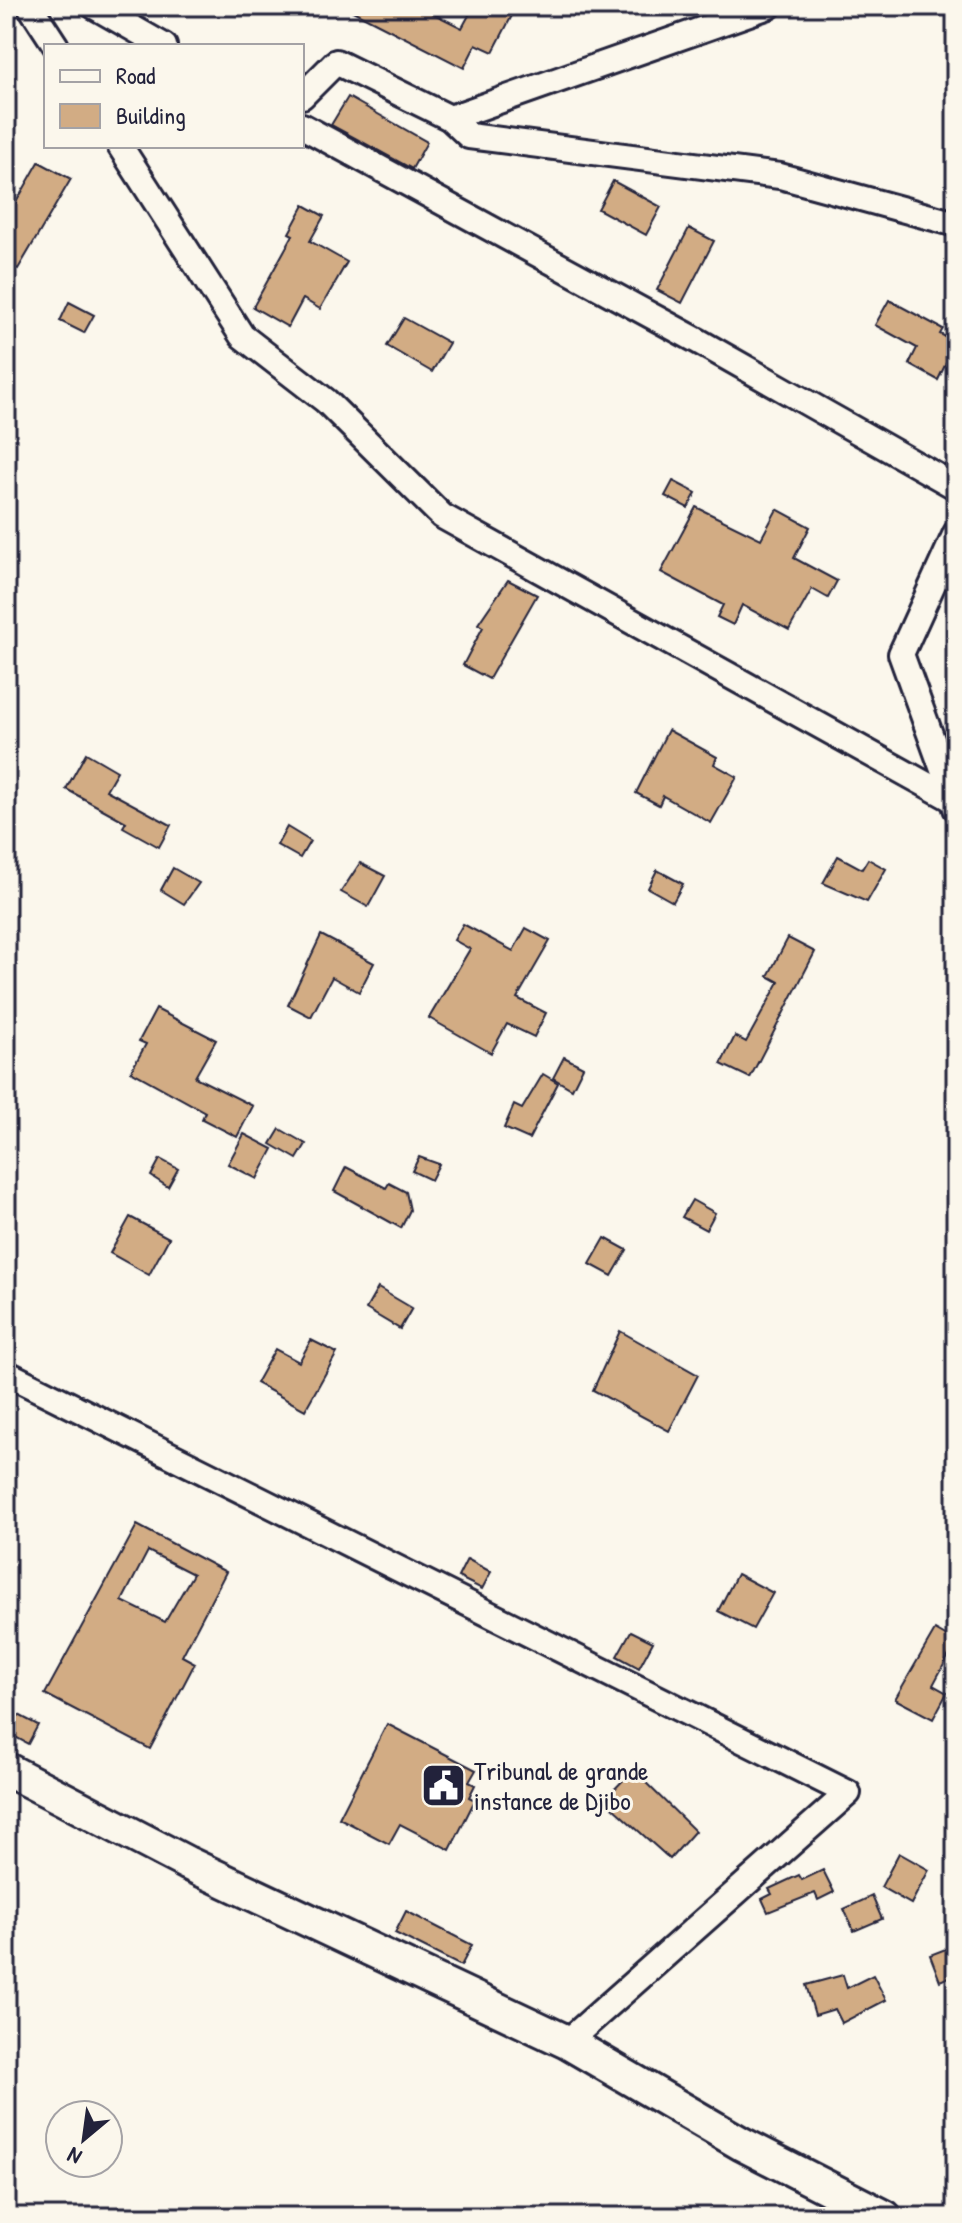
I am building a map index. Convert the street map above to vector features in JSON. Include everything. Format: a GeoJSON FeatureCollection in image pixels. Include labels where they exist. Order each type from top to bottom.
{"type":"FeatureCollection","features":[{"type":"Feature","properties":{"kind":"main road"},"geometry":{"type":"LineString","coordinates":[[6,1769],[187,1863],[567,2042],[742,2144],[885,2217]]}},
{"type":"Feature","properties":{"kind":"street"},"geometry":{"type":"LineString","coordinates":[[30,6],[55,44]]}},
{"type":"Feature","properties":{"kind":"street"},"geometry":{"type":"LineString","coordinates":[[94,6],[160,44]]}},
{"type":"Feature","properties":{"kind":"street"},"geometry":{"type":"LineString","coordinates":[[450,118],[769,6]]}},
{"type":"Feature","properties":{"kind":"street"},"geometry":{"type":"LineString","coordinates":[[304,94],[336,62],[450,118],[469,136],[780,176],[956,224]]}},
{"type":"Feature","properties":{"kind":"street"},"geometry":{"type":"LineString","coordinates":[[304,127],[698,341],[956,487]]}},
{"type":"Feature","properties":{"kind":"street"},"geometry":{"type":"LineString","coordinates":[[121,148],[242,336],[326,401],[442,516],[955,804]]}},
{"type":"Feature","properties":{"kind":"street"},"geometry":{"type":"LineString","coordinates":[[955,804],[901,654],[956,533]]}},
{"type":"Feature","properties":{"kind":"street"},"geometry":{"type":"LineString","coordinates":[[6,1373],[848,1793],[567,2042]]}},
{"type":"Feature","properties":{"kind":"building"},"geometry":{"type":"Polygon","coordinates":[[[343,6],[418,6],[462,28],[474,6],[517,6],[493,52],[476,44],[464,68],[343,6]]]}},
{"type":"Feature","properties":{"kind":"building"},"geometry":{"type":"Polygon","coordinates":[[[348,97],[427,142],[412,169],[331,125],[348,97]]]}},
{"type":"Feature","properties":{"kind":"building"},"geometry":{"type":"Polygon","coordinates":[[[39,162],[71,179],[18,269],[6,262],[6,220],[39,162]]]}},
{"type":"Feature","properties":{"kind":"building"},"geometry":{"type":"Polygon","coordinates":[[[613,181],[661,207],[646,235],[598,209],[613,181]]]}},
{"type":"Feature","properties":{"kind":"building"},"geometry":{"type":"Polygon","coordinates":[[[304,205],[324,216],[310,241],[347,262],[320,309],[303,299],[288,327],[253,307],[293,235],[289,233],[304,205]]]}},
{"type":"Feature","properties":{"kind":"building"},"geometry":{"type":"Polygon","coordinates":[[[689,228],[714,241],[682,303],[657,290],[689,228]]]}},
{"type":"Feature","properties":{"kind":"building"},"geometry":{"type":"Polygon","coordinates":[[[889,300],[943,329],[940,334],[956,342],[938,380],[909,364],[917,348],[875,325],[889,300]]]}},
{"type":"Feature","properties":{"kind":"building"},"geometry":{"type":"Polygon","coordinates":[[[69,302],[94,315],[84,333],[60,321],[69,302]]]}},
{"type":"Feature","properties":{"kind":"building"},"geometry":{"type":"Polygon","coordinates":[[[404,318],[449,343],[432,372],[387,346],[404,318]]]}},
{"type":"Feature","properties":{"kind":"building"},"geometry":{"type":"Polygon","coordinates":[[[673,481],[696,493],[688,508],[665,496],[673,481]]]}},
{"type":"Feature","properties":{"kind":"building"},"geometry":{"type":"Polygon","coordinates":[[[696,507],[761,539],[777,509],[810,527],[794,558],[837,581],[828,598],[812,589],[789,630],[742,605],[733,625],[717,617],[723,605],[661,572],[696,507]]]}},
{"type":"Feature","properties":{"kind":"building"},"geometry":{"type":"Polygon","coordinates":[[[508,580],[537,595],[489,679],[463,665],[483,627],[478,624],[508,580]]]}},
{"type":"Feature","properties":{"kind":"building"},"geometry":{"type":"Polygon","coordinates":[[[668,730],[717,757],[714,764],[737,777],[711,823],[663,796],[659,805],[636,793],[668,730]]]}},
{"type":"Feature","properties":{"kind":"building"},"geometry":{"type":"Polygon","coordinates":[[[86,753],[117,771],[106,790],[171,825],[159,847],[123,827],[126,822],[66,789],[86,753]]]}},
{"type":"Feature","properties":{"kind":"building"},"geometry":{"type":"Polygon","coordinates":[[[287,827],[310,841],[300,858],[277,845],[287,827]]]}},
{"type":"Feature","properties":{"kind":"building"},"geometry":{"type":"Polygon","coordinates":[[[838,856],[862,869],[868,859],[886,869],[867,902],[823,883],[838,856]]]}},
{"type":"Feature","properties":{"kind":"building"},"geometry":{"type":"Polygon","coordinates":[[[360,863],[385,876],[368,907],[341,892],[360,863]]]}},
{"type":"Feature","properties":{"kind":"building"},"geometry":{"type":"Polygon","coordinates":[[[173,868],[199,883],[184,904],[161,890],[173,868]]]}},
{"type":"Feature","properties":{"kind":"building"},"geometry":{"type":"Polygon","coordinates":[[[657,870],[683,884],[673,902],[648,888],[657,870]]]}},
{"type":"Feature","properties":{"kind":"building"},"geometry":{"type":"Polygon","coordinates":[[[463,924],[513,951],[526,928],[550,941],[517,998],[546,1013],[534,1037],[507,1024],[491,1053],[429,1018],[470,949],[454,940],[463,924]]]}},
{"type":"Feature","properties":{"kind":"building"},"geometry":{"type":"Polygon","coordinates":[[[321,935],[374,963],[359,992],[332,977],[311,1017],[288,1005],[321,935]]]}},
{"type":"Feature","properties":{"kind":"building"},"geometry":{"type":"Polygon","coordinates":[[[788,938],[815,952],[750,1078],[721,1064],[735,1036],[746,1042],[779,982],[768,976],[788,938]]]}},
{"type":"Feature","properties":{"kind":"building"},"geometry":{"type":"Polygon","coordinates":[[[156,1009],[216,1040],[195,1077],[253,1106],[237,1137],[202,1119],[205,1112],[131,1071],[146,1044],[139,1041],[156,1009]]]}},
{"type":"Feature","properties":{"kind":"building"},"geometry":{"type":"Polygon","coordinates":[[[564,1057],[583,1067],[572,1089],[553,1078],[564,1057]]]}},
{"type":"Feature","properties":{"kind":"building"},"geometry":{"type":"Polygon","coordinates":[[[543,1074],[558,1083],[529,1139],[504,1128],[514,1105],[522,1109],[543,1074]]]}},
{"type":"Feature","properties":{"kind":"building"},"geometry":{"type":"Polygon","coordinates":[[[280,1129],[306,1144],[297,1159],[271,1144],[280,1129]]]}},
{"type":"Feature","properties":{"kind":"building"},"geometry":{"type":"Polygon","coordinates":[[[244,1134],[273,1149],[257,1179],[228,1164],[244,1134]]]}},
{"type":"Feature","properties":{"kind":"building"},"geometry":{"type":"Polygon","coordinates":[[[419,1157],[439,1164],[431,1180],[412,1171],[419,1157]]]}},
{"type":"Feature","properties":{"kind":"building"},"geometry":{"type":"Polygon","coordinates":[[[160,1159],[178,1169],[168,1187],[151,1176],[160,1159]]]}},
{"type":"Feature","properties":{"kind":"building"},"geometry":{"type":"Polygon","coordinates":[[[346,1167],[386,1188],[389,1183],[406,1192],[410,1210],[401,1228],[334,1191],[346,1167]]]}},
{"type":"Feature","properties":{"kind":"building"},"geometry":{"type":"Polygon","coordinates":[[[692,1200],[715,1213],[706,1230],[682,1217],[692,1200]]]}},
{"type":"Feature","properties":{"kind":"building"},"geometry":{"type":"Polygon","coordinates":[[[130,1217],[169,1238],[149,1275],[110,1253],[130,1217]]]}},
{"type":"Feature","properties":{"kind":"building"},"geometry":{"type":"Polygon","coordinates":[[[605,1238],[627,1250],[612,1276],[590,1264],[605,1238]]]}},
{"type":"Feature","properties":{"kind":"building"},"geometry":{"type":"Polygon","coordinates":[[[378,1288],[412,1308],[400,1329],[366,1309],[378,1288]]]}},
{"type":"Feature","properties":{"kind":"building"},"geometry":{"type":"Polygon","coordinates":[[[620,1331],[698,1375],[669,1431],[593,1390],[620,1331]]]}},
{"type":"Feature","properties":{"kind":"building"},"geometry":{"type":"Polygon","coordinates":[[[311,1340],[337,1353],[305,1410],[256,1383],[275,1349],[299,1362],[311,1340]]]}},
{"type":"Feature","properties":{"kind":"building"},"geometry":{"type":"Polygon","coordinates":[[[137,1525],[226,1572],[182,1656],[195,1663],[150,1749],[45,1694],[137,1525]],[[148,1551],[122,1601],[165,1622],[193,1574],[148,1551]]]}},
{"type":"Feature","properties":{"kind":"building"},"geometry":{"type":"Polygon","coordinates":[[[467,1559],[491,1572],[482,1589],[458,1577],[467,1559]]]}},
{"type":"Feature","properties":{"kind":"building"},"geometry":{"type":"Polygon","coordinates":[[[737,1574],[773,1593],[753,1629],[718,1611],[737,1574]]]}},
{"type":"Feature","properties":{"kind":"building"},"geometry":{"type":"Polygon","coordinates":[[[935,1630],[956,1642],[933,1685],[947,1693],[933,1719],[895,1699],[935,1630]]]}},
{"type":"Feature","properties":{"kind":"building"},"geometry":{"type":"Polygon","coordinates":[[[631,1631],[653,1642],[639,1668],[617,1656],[631,1631]]]}},
{"type":"Feature","properties":{"kind":"building"},"geometry":{"type":"Polygon","coordinates":[[[11,1711],[38,1725],[28,1744],[6,1732],[11,1711]]]}},
{"type":"Feature","properties":{"kind":"building","name":"Tribunal de grande instance de Djibo"},"geometry":{"type":"Polygon","coordinates":[[[387,1724],[476,1770],[469,1782],[475,1785],[469,1797],[475,1800],[450,1850],[400,1824],[389,1844],[339,1818],[387,1724]]]}},
{"type":"Feature","properties":{"kind":"building"},"geometry":{"type":"Polygon","coordinates":[[[633,1770],[695,1831],[670,1859],[604,1800],[633,1770]]]}},
{"type":"Feature","properties":{"kind":"building"},"geometry":{"type":"Polygon","coordinates":[[[899,1853],[929,1870],[911,1904],[881,1887],[899,1853]]]}},
{"type":"Feature","properties":{"kind":"building"},"geometry":{"type":"Polygon","coordinates":[[[823,1870],[834,1892],[818,1900],[815,1893],[768,1912],[762,1899],[772,1894],[769,1889],[799,1875],[802,1880],[823,1870]]]}},
{"type":"Feature","properties":{"kind":"building"},"geometry":{"type":"Polygon","coordinates":[[[872,1896],[882,1919],[854,1931],[844,1909],[872,1896]]]}},
{"type":"Feature","properties":{"kind":"building"},"geometry":{"type":"Polygon","coordinates":[[[406,1911],[472,1945],[461,1966],[395,1933],[406,1911]]]}},
{"type":"Feature","properties":{"kind":"building"},"geometry":{"type":"Polygon","coordinates":[[[956,1945],[956,1974],[940,1981],[930,1955],[956,1945]]]}},
{"type":"Feature","properties":{"kind":"building"},"geometry":{"type":"Polygon","coordinates":[[[843,1975],[847,1988],[873,1975],[886,2000],[842,2023],[835,2009],[815,2015],[806,1985],[843,1975]]]}},
{"type":"Feature","properties":{"kind":"place","name":"Tribunal de grande instance de Djibo"},"geometry":{"type":"Point","coordinates":[443,1786]}}]}
